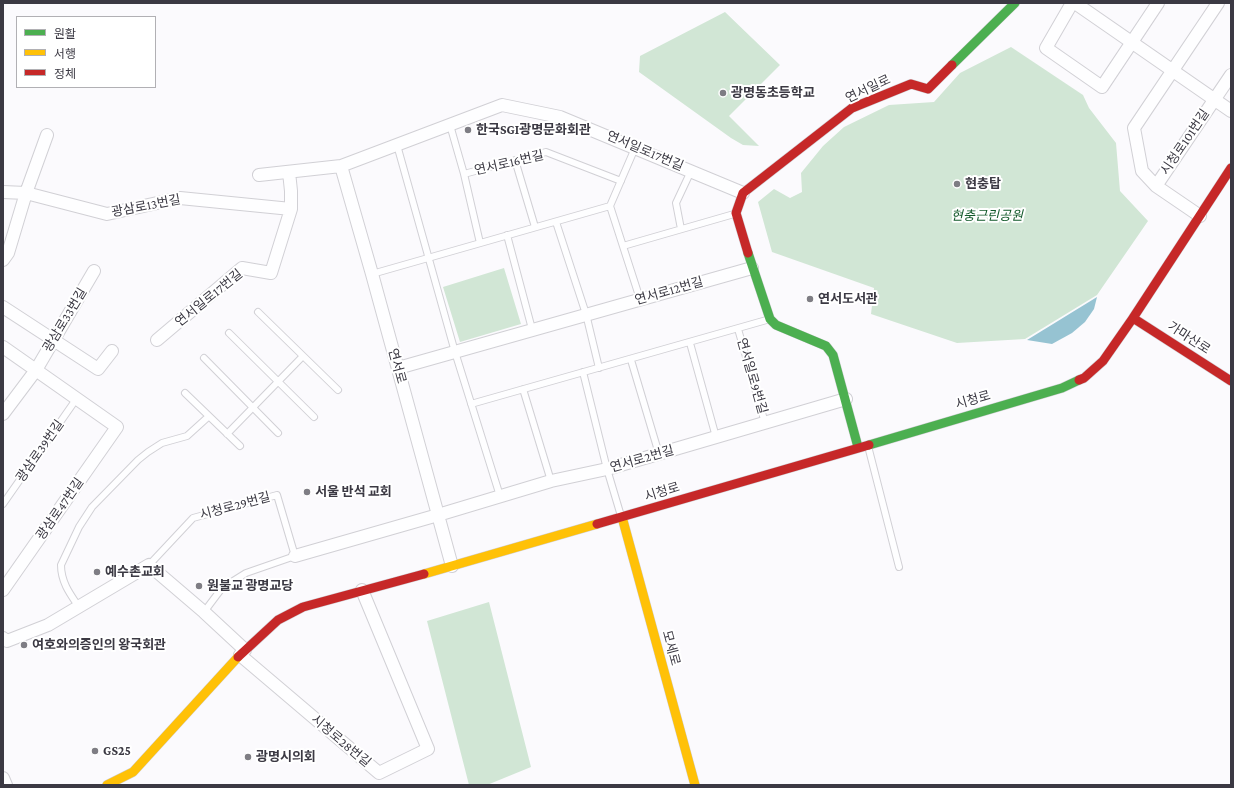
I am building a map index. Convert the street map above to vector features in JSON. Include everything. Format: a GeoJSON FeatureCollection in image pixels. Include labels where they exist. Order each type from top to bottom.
{"type":"FeatureCollection","features":[{"type":"Feature","properties":{"kind":"main road","name":"연서일로"},"geometry":{"type":"LineString","coordinates":[[743,194],[852,108],[911,84],[928,89],[1015,3]]}},
{"type":"Feature","properties":{"kind":"main road","name":"시청로"},"geometry":{"type":"LineString","coordinates":[[107,785],[133,772],[242,653],[278,620],[303,607],[622,517],[1062,388],[1084,378],[1103,361],[1133,318],[1231,168]]}},
{"type":"Feature","properties":{"kind":"main road"},"geometry":{"type":"LineString","coordinates":[[743,194],[736,213],[752,268],[770,320],[776,325],[826,346],[833,355],[846,399],[863,446]]}},
{"type":"Feature","properties":{"kind":"main road","name":"가마산로"},"geometry":{"type":"LineString","coordinates":[[1133,318],[1231,380]]}},
{"type":"Feature","properties":{"kind":"main road","name":"모세로"},"geometry":{"type":"LineString","coordinates":[[622,517],[695,785]]}},
{"type":"Feature","properties":{"kind":"street","name":"시청로101번길"},"geometry":{"type":"LineString","coordinates":[[1158,3],[1132,43],[1102,87],[1046,48],[1074,3],[1092,8],[1132,43],[1231,111]]}},
{"type":"Feature","properties":{"kind":"street","name":"시청로101번길"},"geometry":{"type":"LineString","coordinates":[[1200,216],[1156,186],[1142,171],[1134,128],[1218,3]]}},
{"type":"Feature","properties":{"kind":"street","name":"시청로101번길"},"geometry":{"type":"LineString","coordinates":[[1156,186],[1231,75]]}},
{"type":"Feature","properties":{"kind":"street","name":"연서일로17번길"},"geometry":{"type":"LineString","coordinates":[[260,175],[341,166],[502,105],[560,117],[743,194]]}},
{"type":"Feature","properties":{"kind":"street"},"geometry":{"type":"LineString","coordinates":[[3,260],[8,253],[26,193],[47,135]]}},
{"type":"Feature","properties":{"kind":"street","name":"연서로"},"geometry":{"type":"LineString","coordinates":[[341,166],[452,566]]}},
{"type":"Feature","properties":{"kind":"street"},"geometry":{"type":"LineString","coordinates":[[289,172],[291,209]]}},
{"type":"Feature","properties":{"kind":"street","name":"광삼로13번길"},"geometry":{"type":"LineString","coordinates":[[3,192],[26,193],[107,214],[180,198],[291,209]]}},
{"type":"Feature","properties":{"kind":"street","name":"연서일로17번길"},"geometry":{"type":"LineString","coordinates":[[157,340],[242,268],[271,273],[291,209]]}},
{"type":"Feature","properties":{"kind":"street","name":"연서로12번길"},"geometry":{"type":"LineString","coordinates":[[398,368],[752,268]]}},
{"type":"Feature","properties":{"kind":"street","name":"광삼로33번길"},"geometry":{"type":"LineString","coordinates":[[3,414],[36,370],[94,271]]}},
{"type":"Feature","properties":{"kind":"street"},"geometry":{"type":"LineString","coordinates":[[3,307],[98,369],[112,350]]}},
{"type":"Feature","properties":{"kind":"street"},"geometry":{"type":"LineString","coordinates":[[3,347],[77,398]]}},
{"type":"Feature","properties":{"kind":"street","name":"광삼로47번길"},"geometry":{"type":"LineString","coordinates":[[3,590],[117,427],[77,398]]}},
{"type":"Feature","properties":{"kind":"street","name":"연서로2번길"},"geometry":{"type":"LineString","coordinates":[[438,516],[551,481],[607,469],[846,399]]}},
{"type":"Feature","properties":{"kind":"street"},"geometry":{"type":"LineString","coordinates":[[295,556],[438,516]]}},
{"type":"Feature","properties":{"kind":"street"},"geometry":{"type":"LineString","coordinates":[[149,565],[204,612],[242,653]]}},
{"type":"Feature","properties":{"kind":"street","name":"시청로29번길"},"geometry":{"type":"LineString","coordinates":[[3,638],[7,641],[48,625],[149,565]]}},
{"type":"Feature","properties":{"kind":"street","name":"시청로28번길"},"geometry":{"type":"LineString","coordinates":[[242,653],[379,773],[428,749],[362,590]]}},
{"type":"Feature","properties":{"kind":"street"},"geometry":{"type":"LineString","coordinates":[[3,778],[6,785]]}},
{"type":"Feature","properties":{"kind":"lane","name":"연서로16번길"},"geometry":{"type":"LineString","coordinates":[[450,125],[464,174],[480,243]]}},
{"type":"Feature","properties":{"kind":"lane"},"geometry":{"type":"LineString","coordinates":[[397,145],[471,404],[500,496]]}},
{"type":"Feature","properties":{"kind":"lane"},"geometry":{"type":"LineString","coordinates":[[636,148],[610,206],[640,299]]}},
{"type":"Feature","properties":{"kind":"lane","name":"연서로16번길"},"geometry":{"type":"LineString","coordinates":[[464,174],[546,152],[621,181]]}},
{"type":"Feature","properties":{"kind":"lane"},"geometry":{"type":"LineString","coordinates":[[515,160],[535,227]]}},
{"type":"Feature","properties":{"kind":"lane"},"geometry":{"type":"LineString","coordinates":[[682,229],[676,203],[691,171]]}},
{"type":"Feature","properties":{"kind":"lane"},"geometry":{"type":"LineString","coordinates":[[372,274],[610,206]]}},
{"type":"Feature","properties":{"kind":"lane"},"geometry":{"type":"LineString","coordinates":[[622,246],[736,213]]}},
{"type":"Feature","properties":{"kind":"lane"},"geometry":{"type":"LineString","coordinates":[[556,222],[586,314],[599,368]]}},
{"type":"Feature","properties":{"kind":"lane"},"geometry":{"type":"LineString","coordinates":[[507,236],[532,329]]}},
{"type":"Feature","properties":{"kind":"lane"},"geometry":{"type":"LineString","coordinates":[[258,312],[338,390]]}},
{"type":"Feature","properties":{"kind":"lane","name":"연서일로9번길"},"geometry":{"type":"LineString","coordinates":[[471,404],[770,320]]}},
{"type":"Feature","properties":{"kind":"lane","name":"연서일로9번길"},"geometry":{"type":"LineString","coordinates":[[738,329],[766,423]]}},
{"type":"Feature","properties":{"kind":"lane"},"geometry":{"type":"LineString","coordinates":[[229,333],[314,417]]}},
{"type":"Feature","properties":{"kind":"lane"},"geometry":{"type":"LineString","coordinates":[[690,343],[716,438]]}},
{"type":"Feature","properties":{"kind":"lane"},"geometry":{"type":"LineString","coordinates":[[226,434],[303,356]]}},
{"type":"Feature","properties":{"kind":"lane"},"geometry":{"type":"LineString","coordinates":[[204,358],[278,433]]}},
{"type":"Feature","properties":{"kind":"lane"},"geometry":{"type":"LineString","coordinates":[[631,360],[659,454]]}},
{"type":"Feature","properties":{"kind":"lane"},"geometry":{"type":"LineString","coordinates":[[583,372],[607,469],[622,517]]}},
{"type":"Feature","properties":{"kind":"lane"},"geometry":{"type":"LineString","coordinates":[[523,389],[551,481]]}},
{"type":"Feature","properties":{"kind":"lane"},"geometry":{"type":"LineString","coordinates":[[185,393],[208,417],[240,446]]}},
{"type":"Feature","properties":{"kind":"lane","name":"광삼로39번길"},"geometry":{"type":"LineString","coordinates":[[3,504],[77,398]]}},
{"type":"Feature","properties":{"kind":"lane"},"geometry":{"type":"LineString","coordinates":[[79,607],[62,580],[61,565],[79,527],[88,513],[138,460],[148,452],[162,443],[187,436],[208,417]]}},
{"type":"Feature","properties":{"kind":"lane"},"geometry":{"type":"LineString","coordinates":[[863,446],[900,567]]}},
{"type":"Feature","properties":{"kind":"lane","name":"시청로29번길"},"geometry":{"type":"LineString","coordinates":[[149,565],[193,518],[277,495],[295,556]]}},
{"type":"Feature","properties":{"kind":"lane"},"geometry":{"type":"LineString","coordinates":[[204,612],[222,588],[246,573],[295,556]]}},
{"type":"Feature","properties":{"kind":"green space"},"geometry":{"type":"Polygon","coordinates":[[[725,12],[780,65],[729,116],[759,146],[743,145],[731,138],[639,72],[640,56],[725,12]]]}},
{"type":"Feature","properties":{"kind":"green space","name":"현충근린공원"},"geometry":{"type":"Polygon","coordinates":[[[1011,47],[1083,95],[1089,108],[1116,143],[1120,191],[1148,221],[1097,295],[1025,339],[957,343],[871,314],[874,288],[772,252],[758,202],[774,189],[790,198],[802,192],[801,173],[823,146],[844,127],[889,105],[934,102],[960,73],[1011,47]]]}},
{"type":"Feature","properties":{"kind":"green space"},"geometry":{"type":"Polygon","coordinates":[[[504,268],[521,324],[460,342],[443,287],[504,268]]]}},
{"type":"Feature","properties":{"kind":"green space"},"geometry":{"type":"Polygon","coordinates":[[[489,602],[531,767],[487,785],[469,785],[427,621],[489,602]]]}},
{"type":"Feature","properties":{"kind":"water"},"geometry":{"type":"Polygon","coordinates":[[[1097,297],[1094,309],[1085,322],[1072,333],[1052,344],[1027,340],[1097,297]]]}},
{"type":"Feature","properties":{"kind":"traffic: fast"},"geometry":{"type":"LineString","coordinates":[[952,65],[1015,3]]}},
{"type":"Feature","properties":{"kind":"traffic: fast"},"geometry":{"type":"LineString","coordinates":[[748,253],[770,319],[776,325],[826,346],[833,355],[858,447]]}},
{"type":"Feature","properties":{"kind":"traffic: fast"},"geometry":{"type":"LineString","coordinates":[[869,445],[1062,388],[1079,380]]}},
{"type":"Feature","properties":{"kind":"traffic: slow"},"geometry":{"type":"LineString","coordinates":[[622,517],[695,785]]}},
{"type":"Feature","properties":{"kind":"traffic: slow"},"geometry":{"type":"LineString","coordinates":[[424,574],[597,524]]}},
{"type":"Feature","properties":{"kind":"traffic: slow"},"geometry":{"type":"LineString","coordinates":[[107,785],[133,772],[238,657]]}},
{"type":"Feature","properties":{"kind":"traffic: jam"},"geometry":{"type":"LineString","coordinates":[[748,253],[736,213],[743,193],[852,108],[911,84],[928,89],[952,65]]}},
{"type":"Feature","properties":{"kind":"traffic: jam"},"geometry":{"type":"LineString","coordinates":[[1079,380],[1084,378],[1103,361],[1133,318],[1231,168]]}},
{"type":"Feature","properties":{"kind":"traffic: jam"},"geometry":{"type":"LineString","coordinates":[[1133,318],[1231,381]]}},
{"type":"Feature","properties":{"kind":"traffic: jam"},"geometry":{"type":"LineString","coordinates":[[597,524],[869,445]]}},
{"type":"Feature","properties":{"kind":"traffic: jam"},"geometry":{"type":"LineString","coordinates":[[238,657],[278,620],[303,607],[424,574]]}},
{"type":"Feature","properties":{"kind":"place","name":"광명동초등학교"},"geometry":{"type":"Point","coordinates":[723,93]}},
{"type":"Feature","properties":{"kind":"place","name":"한국SGI광명문화회관"},"geometry":{"type":"Point","coordinates":[468,130]}},
{"type":"Feature","properties":{"kind":"place","name":"현충탑"},"geometry":{"type":"Point","coordinates":[957,184]}},
{"type":"Feature","properties":{"kind":"place","name":"연서도서관"},"geometry":{"type":"Point","coordinates":[810,299]}},
{"type":"Feature","properties":{"kind":"place","name":"서울 반석 교회"},"geometry":{"type":"Point","coordinates":[307,492]}},
{"type":"Feature","properties":{"kind":"place","name":"예수촌교회"},"geometry":{"type":"Point","coordinates":[97,572]}},
{"type":"Feature","properties":{"kind":"place","name":"원불교 광명교당"},"geometry":{"type":"Point","coordinates":[199,586]}},
{"type":"Feature","properties":{"kind":"place","name":"여호와의증인의 왕국회관"},"geometry":{"type":"Point","coordinates":[24,645]}},
{"type":"Feature","properties":{"kind":"place","name":"GS25"},"geometry":{"type":"Point","coordinates":[95,751]}},
{"type":"Feature","properties":{"kind":"place","name":"광명시의회"},"geometry":{"type":"Point","coordinates":[248,757]}}]}
